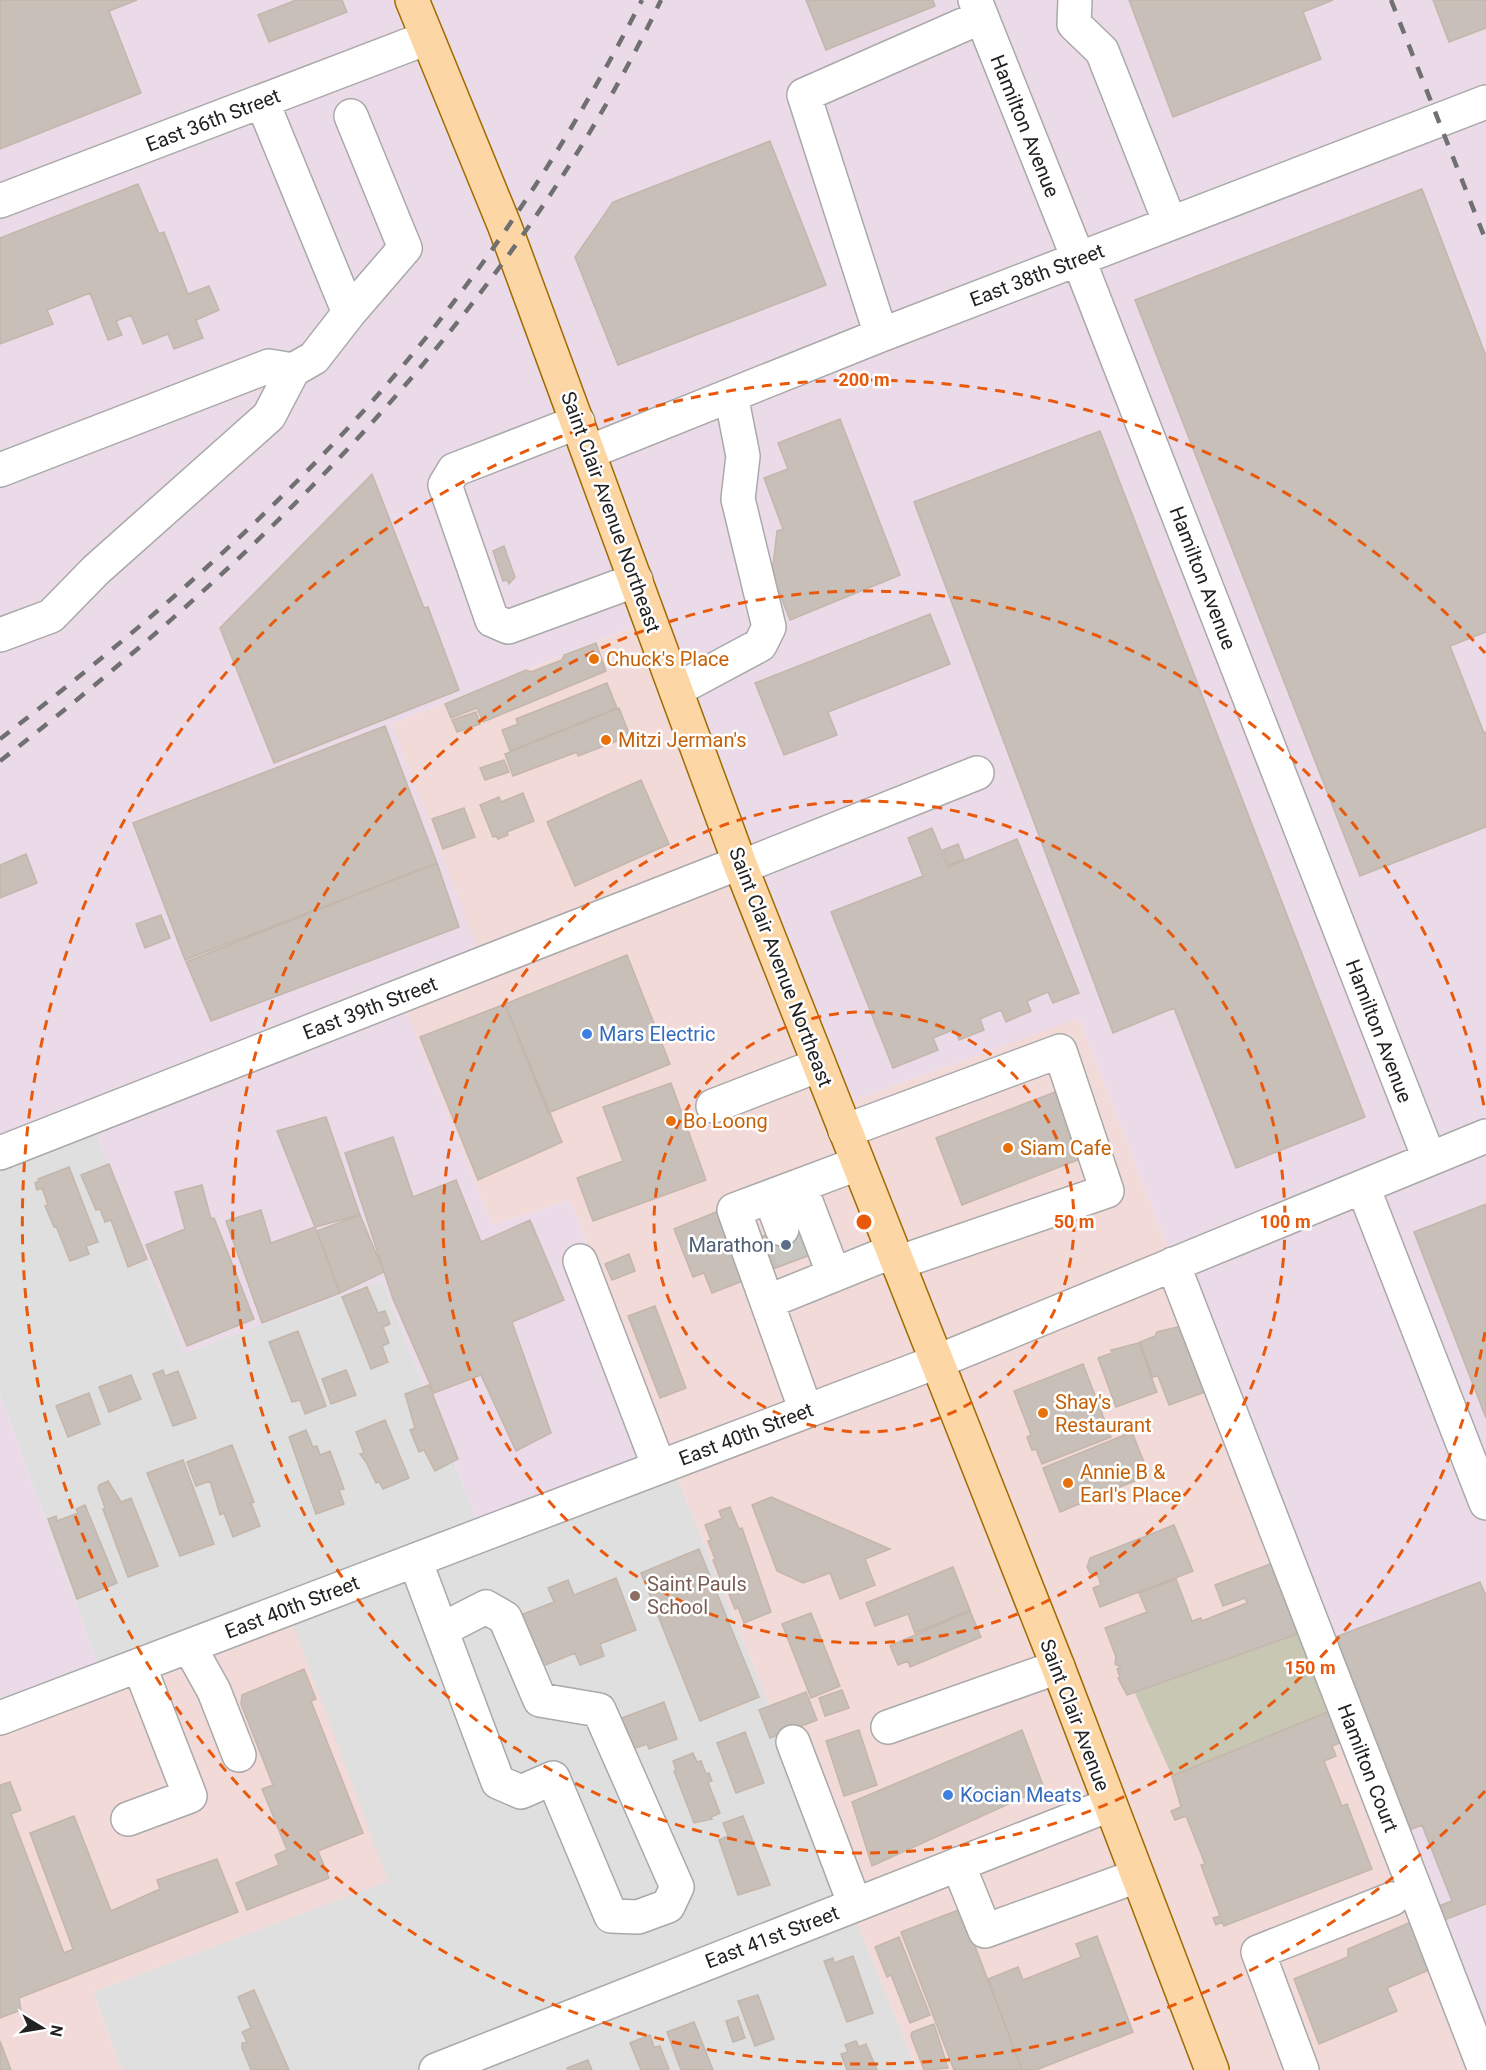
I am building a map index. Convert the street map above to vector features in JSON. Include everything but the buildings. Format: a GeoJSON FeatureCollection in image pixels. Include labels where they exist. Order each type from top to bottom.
{"type":"FeatureCollection","features":[{"type":"Feature","properties":{"kind":"main road","name":"Saint Clair Avenue Northeast"},"geometry":{"type":"LineString","coordinates":[[412,0],[505,227],[740,865],[936,1362]]}},
{"type":"Feature","properties":{"kind":"main road","name":"Saint Clair Avenue"},"geometry":{"type":"LineString","coordinates":[[936,1362],[1058,1667],[1212,2070]]}},
{"type":"Feature","properties":{"kind":"street"},"geometry":{"type":"LineString","coordinates":[[1075,0],[1074,24],[1102,51],[1170,223]]}},
{"type":"Feature","properties":{"kind":"street"},"geometry":{"type":"LineString","coordinates":[[881,335],[804,95],[978,9]]}},
{"type":"Feature","properties":{"kind":"street","name":"Hamilton Avenue"},"geometry":{"type":"LineString","coordinates":[[978,9],[1078,258],[1429,1158]]}},
{"type":"Feature","properties":{"kind":"street","name":"East 36th Street"},"geometry":{"type":"LineString","coordinates":[[0,201],[426,38]]}},
{"type":"Feature","properties":{"kind":"street"},"geometry":{"type":"LineString","coordinates":[[262,101],[349,313]]}},
{"type":"Feature","properties":{"kind":"street","name":"East 38th Street"},"geometry":{"type":"LineString","coordinates":[[636,580],[508,627],[492,620],[445,485],[454,470],[583,437],[731,395],[1078,258],[1486,102]]}},
{"type":"Feature","properties":{"kind":"street"},"geometry":{"type":"LineString","coordinates":[[0,635],[51,616],[96,570],[269,416],[293,370],[314,358],[405,248],[351,116]]}},
{"type":"Feature","properties":{"kind":"street"},"geometry":{"type":"LineString","coordinates":[[0,470],[269,366],[293,370]]}},
{"type":"Feature","properties":{"kind":"street"},"geometry":{"type":"LineString","coordinates":[[676,690],[760,645],[769,627],[738,499],[743,456],[731,395]]}},
{"type":"Feature","properties":{"kind":"street","name":"East 39th Street"},"geometry":{"type":"LineString","coordinates":[[0,1153],[977,773]]}},
{"type":"Feature","properties":{"kind":"street"},"geometry":{"type":"LineString","coordinates":[[767,1302],[798,1275],[834,1275],[1107,1191],[1060,1052],[845,1131]]}},
{"type":"Feature","properties":{"kind":"street"},"geometry":{"type":"LineString","coordinates":[[713,1106],[819,1065]]}},
{"type":"Feature","properties":{"kind":"street","name":"East 40th Street"},"geometry":{"type":"LineString","coordinates":[[0,1718],[936,1362],[1486,1136]]}},
{"type":"Feature","properties":{"kind":"street"},"geometry":{"type":"LineString","coordinates":[[806,1411],[734,1210],[857,1164]]}},
{"type":"Feature","properties":{"kind":"street"},"geometry":{"type":"LineString","coordinates":[[800,1186],[834,1275]]}},
{"type":"Feature","properties":{"kind":"street"},"geometry":{"type":"LineString","coordinates":[[1363,1187],[1486,1503]]}},
{"type":"Feature","properties":{"kind":"street"},"geometry":{"type":"LineString","coordinates":[[770,1197],[782,1229]]}},
{"type":"Feature","properties":{"kind":"street"},"geometry":{"type":"LineString","coordinates":[[580,1262],[659,1467]]}},
{"type":"Feature","properties":{"kind":"street","name":"Hamilton Court"},"geometry":{"type":"LineString","coordinates":[[1173,1264],[1485,2070]]}},
{"type":"Feature","properties":{"kind":"street"},"geometry":{"type":"LineString","coordinates":[[415,1560],[441,1630],[498,1782],[521,1792],[553,1778],[611,1916],[638,1917],[668,1906],[677,1887],[599,1710],[540,1700],[505,1618],[486,1607],[441,1630]]}},
{"type":"Feature","properties":{"kind":"street"},"geometry":{"type":"LineString","coordinates":[[189,1646],[214,1691],[238,1755]]}},
{"type":"Feature","properties":{"kind":"street"},"geometry":{"type":"LineString","coordinates":[[128,1819],[190,1796],[140,1665]]}},
{"type":"Feature","properties":{"kind":"street"},"geometry":{"type":"LineString","coordinates":[[888,1727],[1058,1667]]}},
{"type":"Feature","properties":{"kind":"street"},"geometry":{"type":"LineString","coordinates":[[793,1742],[855,1905]]}},
{"type":"Feature","properties":{"kind":"street","name":"East 41st Street"},"geometry":{"type":"LineString","coordinates":[[436,2070],[1109,1804]]}},
{"type":"Feature","properties":{"kind":"street"},"geometry":{"type":"LineString","coordinates":[[958,1864],[985,1931],[1137,1876]]}},
{"type":"Feature","properties":{"kind":"street"},"geometry":{"type":"LineString","coordinates":[[1302,2070],[1258,1952],[1392,1899]]}},
{"type":"Feature","properties":{"kind":"shaded area"},"geometry":{"type":"Polygon","coordinates":[[[0,0],[1486,0],[1486,2070],[1079,1018],[836,1107],[650,620],[392,724],[483,964],[400,996],[492,1225],[570,1200],[671,1462],[482,1534],[382,1280],[185,1353],[90,1118],[0,1153],[0,0]]]}},
{"type":"Feature","properties":{"kind":"shaded area"},"geometry":{"type":"Polygon","coordinates":[[[651,620],[836,1107],[1079,1017],[1485,2070],[917,2070],[671,1462],[570,1200],[492,1225],[399,996],[392,724],[651,620]]]}},
{"type":"Feature","properties":{"kind":"shaded area"},"geometry":{"type":"Polygon","coordinates":[[[90,1118],[185,1353],[382,1280],[482,1534],[671,1462],[917,2070],[122,2070],[93,1992],[387,1881],[103,1678],[0,1394],[0,1153],[90,1118]]]}},
{"type":"Feature","properties":{"kind":"shaded area"},"geometry":{"type":"Polygon","coordinates":[[[0,1394],[103,1678],[0,1718],[0,1394]]]}},
{"type":"Feature","properties":{"kind":"shaded area"},"geometry":{"type":"Polygon","coordinates":[[[287,1608],[388,1881],[93,1992],[122,2070],[0,2070],[0,1718],[287,1608]]]}},
{"type":"Feature","properties":{"kind":"shaded area"},"geometry":{"type":"Polygon","coordinates":[[[1300,1633],[1332,1710],[1172,1776],[1134,1691],[1300,1633]]]}},
{"type":"Feature","properties":{"kind":"tunnel"},"geometry":{"type":"LineString","coordinates":[[782,1229],[794,1262]]}},
{"type":"Feature","properties":{"kind":"railway"},"geometry":{"type":"LineString","coordinates":[[0,739],[185,587],[302,476],[410,358],[485,260],[534,188],[601,76],[642,0]]}},
{"type":"Feature","properties":{"kind":"railway"},"geometry":{"type":"LineString","coordinates":[[0,761],[100,681],[196,598],[288,510],[376,419],[457,322],[533,221],[601,113],[661,0]]}},
{"type":"Feature","properties":{"kind":"railway"},"geometry":{"type":"LineString","coordinates":[[1391,0],[1486,241]]}},
{"type":"Feature","properties":{"kind":"place","name":"Chuck's Place"},"geometry":{"type":"Point","coordinates":[594,659]}},
{"type":"Feature","properties":{"kind":"place","name":"Mitzi Jerman's"},"geometry":{"type":"Point","coordinates":[606,740]}},
{"type":"Feature","properties":{"kind":"place","name":"Mars Electric"},"geometry":{"type":"Point","coordinates":[587,1034]}},
{"type":"Feature","properties":{"kind":"place","name":"Bo Loong"},"geometry":{"type":"Point","coordinates":[671,1121]}},
{"type":"Feature","properties":{"kind":"place","name":"Siam Cafe"},"geometry":{"type":"Point","coordinates":[1008,1148]}},
{"type":"Feature","properties":{"kind":"place","name":"Marathon"},"geometry":{"type":"Point","coordinates":[786,1245]}},
{"type":"Feature","properties":{"kind":"place","name":"Shay's Restaurant"},"geometry":{"type":"Point","coordinates":[1043,1413]}},
{"type":"Feature","properties":{"kind":"place","name":"Annie B & Earl's Place"},"geometry":{"type":"Point","coordinates":[1068,1483]}},
{"type":"Feature","properties":{"kind":"place","name":"Saint Pauls School"},"geometry":{"type":"Point","coordinates":[635,1596]}},
{"type":"Feature","properties":{"kind":"place","name":"Kocian Meats"},"geometry":{"type":"Point","coordinates":[948,1795]}}]}
